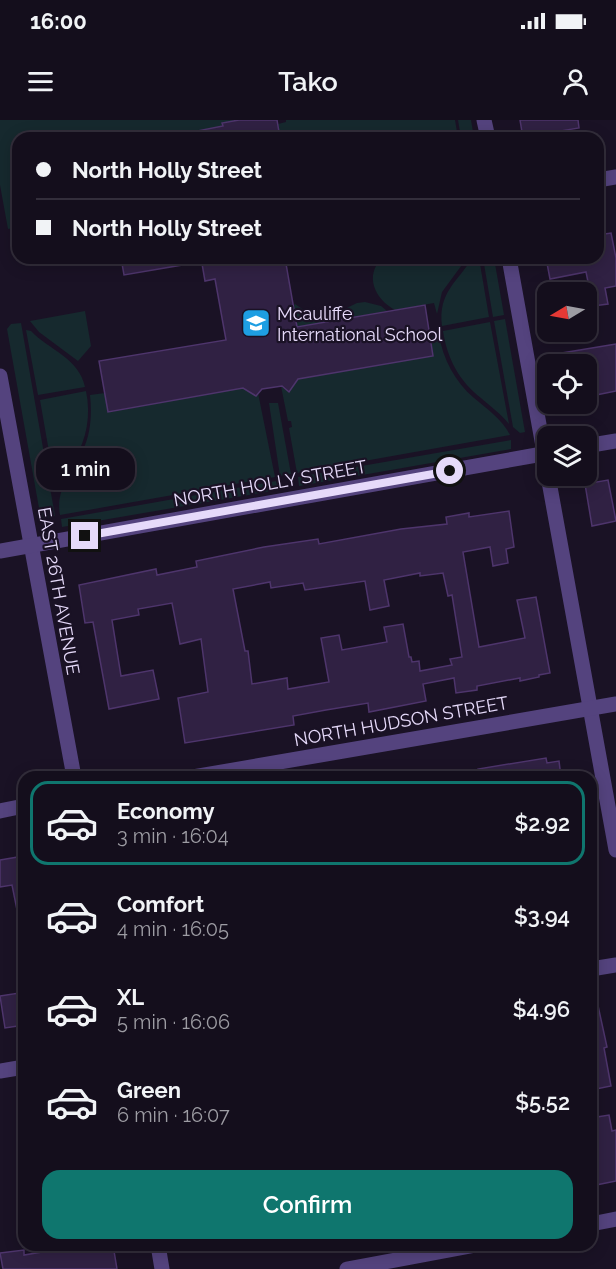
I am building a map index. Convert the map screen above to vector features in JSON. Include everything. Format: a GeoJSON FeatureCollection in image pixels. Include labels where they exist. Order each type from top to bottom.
{"type":"FeatureCollection","features":[{"type":"Feature","properties":{"kind":"street"},"geometry":{"type":"LineString","coordinates":[[510,264],[541,426]]}},
{"type":"Feature","properties":{"kind":"street","name":"EAST 26TH AVENUE"},"geometry":{"type":"LineString","coordinates":[[0,376],[73,771]]}},
{"type":"Feature","properties":{"kind":"street"},"geometry":{"type":"LineString","coordinates":[[597,444],[616,441]]}},
{"type":"Feature","properties":{"kind":"street","name":"NORTH HOLLY STREET"},"geometry":{"type":"LineString","coordinates":[[0,551],[537,456]]}},
{"type":"Feature","properties":{"kind":"street"},"geometry":{"type":"LineString","coordinates":[[550,486],[616,850]]}},
{"type":"Feature","properties":{"kind":"street","name":"NORTH HUDSON STREET"},"geometry":{"type":"LineString","coordinates":[[228,771],[616,704]]}},
{"type":"Feature","properties":{"kind":"street"},"geometry":{"type":"LineString","coordinates":[[0,811],[18,807]]}},
{"type":"Feature","properties":{"kind":"street"},"geometry":{"type":"LineString","coordinates":[[597,968],[616,965]]}},
{"type":"Feature","properties":{"kind":"street"},"geometry":{"type":"LineString","coordinates":[[0,1071],[18,1068]]}},
{"type":"Feature","properties":{"kind":"street"},"geometry":{"type":"LineString","coordinates":[[597,1223],[616,1219]]}},
{"type":"Feature","properties":{"kind":"street"},"geometry":{"type":"LineString","coordinates":[[159,1251],[162,1269]]}},
{"type":"Feature","properties":{"kind":"street"},"geometry":{"type":"LineString","coordinates":[[347,1269],[444,1251]]}},
{"type":"Feature","properties":{"kind":"green space"},"geometry":{"type":"Polygon","coordinates":[[[0,120],[237,120],[222,123],[221,132],[12,132],[12,228],[8,229],[0,185],[0,120]]]}},
{"type":"Feature","properties":{"kind":"green space"},"geometry":{"type":"Polygon","coordinates":[[[286,120],[455,120],[457,132],[279,132],[278,124],[286,120]]]}},
{"type":"Feature","properties":{"kind":"green space"},"geometry":{"type":"Polygon","coordinates":[[[458,120],[471,120],[473,132],[460,132],[458,120]]]}},
{"type":"Feature","properties":{"kind":"green space"},"geometry":{"type":"Polygon","coordinates":[[[303,264],[324,264],[311,266],[303,264]]]}},
{"type":"Feature","properties":{"kind":"green space"},"geometry":{"type":"Polygon","coordinates":[[[463,264],[442,292],[437,314],[434,303],[395,310],[388,305],[374,287],[373,279],[377,265],[463,264]]]}},
{"type":"Feature","properties":{"kind":"green space"},"geometry":{"type":"Polygon","coordinates":[[[468,264],[480,264],[489,317],[442,326],[443,305],[450,289],[468,264]]]}},
{"type":"Feature","properties":{"kind":"green space"},"geometry":{"type":"Polygon","coordinates":[[[484,264],[495,264],[504,315],[493,317],[484,264]]]}},
{"type":"Feature","properties":{"kind":"green space"},"geometry":{"type":"Polygon","coordinates":[[[365,302],[381,306],[387,311],[297,327],[293,306],[295,304],[320,321],[357,303],[365,302]]]}},
{"type":"Feature","properties":{"kind":"green space"},"geometry":{"type":"Polygon","coordinates":[[[85,311],[91,346],[78,361],[39,332],[30,321],[85,311]]]}},
{"type":"Feature","properties":{"kind":"green space"},"geometry":{"type":"Polygon","coordinates":[[[505,319],[525,432],[520,433],[513,427],[494,321],[505,319]]]}},
{"type":"Feature","properties":{"kind":"green space"},"geometry":{"type":"Polygon","coordinates":[[[490,322],[509,424],[460,376],[451,360],[443,331],[490,322]]]}},
{"type":"Feature","properties":{"kind":"green space"},"geometry":{"type":"Polygon","coordinates":[[[21,323],[55,516],[41,519],[7,329],[11,324],[21,323]]]}},
{"type":"Feature","properties":{"kind":"green space"},"geometry":{"type":"Polygon","coordinates":[[[26,330],[31,331],[63,355],[77,369],[85,387],[38,395],[26,330]]]}},
{"type":"Feature","properties":{"kind":"green space"},"geometry":{"type":"Polygon","coordinates":[[[439,335],[443,353],[456,377],[467,392],[499,419],[510,435],[297,473],[289,428],[292,427],[291,421],[288,421],[281,386],[286,390],[291,388],[293,380],[433,356],[431,337],[439,335]]]}},
{"type":"Feature","properties":{"kind":"green space"},"geometry":{"type":"Polygon","coordinates":[[[247,387],[258,393],[275,477],[60,515],[62,489],[88,437],[91,416],[90,395],[105,393],[109,412],[247,387]]]}},
{"type":"Feature","properties":{"kind":"green space"},"geometry":{"type":"Polygon","coordinates":[[[86,391],[88,418],[85,435],[56,492],[40,400],[86,391]]]}},
{"type":"Feature","properties":{"kind":"green space"},"geometry":{"type":"Polygon","coordinates":[[[269,403],[278,403],[291,474],[280,476],[269,403]]]}},
{"type":"Feature","properties":{"kind":"green space"},"geometry":{"type":"Polygon","coordinates":[[[511,440],[511,449],[299,486],[298,477],[511,440]]]}},
{"type":"Feature","properties":{"kind":"green space"},"geometry":{"type":"Polygon","coordinates":[[[276,481],[278,490],[62,527],[61,519],[276,481]]]}},
{"type":"Feature","properties":{"kind":"building"},"geometry":{"type":"Polygon","coordinates":[[[239,120],[277,120],[279,132],[197,132],[223,126],[222,123],[239,120]]]}},
{"type":"Feature","properties":{"kind":"building"},"geometry":{"type":"Polygon","coordinates":[[[520,120],[578,120],[579,128],[554,132],[522,132],[520,120]]]}},
{"type":"Feature","properties":{"kind":"building"},"geometry":{"type":"Polygon","coordinates":[[[611,233],[616,258],[616,286],[605,288],[608,304],[597,305],[597,282],[588,282],[586,272],[550,279],[547,264],[604,264],[604,234],[611,233]]]}},
{"type":"Feature","properties":{"kind":"building"},"geometry":{"type":"Polygon","coordinates":[[[122,264],[182,264],[182,265],[124,275],[122,264]]]}},
{"type":"Feature","properties":{"kind":"building"},"geometry":{"type":"Polygon","coordinates":[[[202,264],[286,264],[297,327],[425,305],[433,356],[298,379],[289,392],[282,386],[262,389],[256,396],[243,388],[108,412],[99,361],[226,340],[215,279],[205,281],[202,264]]]}},
{"type":"Feature","properties":{"kind":"building"},"geometry":{"type":"Polygon","coordinates":[[[616,344],[616,391],[597,395],[597,354],[556,354],[616,344]]]}},
{"type":"Feature","properties":{"kind":"building"},"geometry":{"type":"Polygon","coordinates":[[[608,480],[616,521],[592,526],[585,486],[597,486],[597,482],[608,480]]]}},
{"type":"Feature","properties":{"kind":"building"},"geometry":{"type":"Polygon","coordinates":[[[509,511],[514,547],[506,549],[508,563],[493,566],[490,547],[463,552],[479,647],[525,638],[517,600],[536,597],[550,673],[520,681],[520,678],[477,686],[477,690],[456,693],[454,678],[423,684],[426,701],[369,712],[368,703],[326,710],[293,716],[294,725],[185,743],[178,698],[208,692],[201,639],[180,644],[172,603],[138,609],[139,615],[112,620],[121,676],[153,670],[159,699],[109,709],[93,622],[85,623],[79,585],[156,569],[157,575],[197,567],[196,561],[264,547],[318,539],[319,544],[401,529],[447,524],[446,517],[469,513],[469,517],[509,511]],[[420,573],[384,580],[389,606],[370,610],[365,581],[305,590],[303,583],[271,588],[270,582],[233,589],[245,651],[248,651],[252,684],[287,678],[288,689],[329,682],[321,638],[339,635],[342,650],[387,642],[384,627],[403,624],[409,657],[412,662],[419,661],[420,671],[452,665],[450,659],[462,657],[452,595],[448,596],[443,573],[420,576],[420,573]]]}},
{"type":"Feature","properties":{"kind":"building"},"geometry":{"type":"Polygon","coordinates":[[[546,758],[547,763],[559,761],[560,771],[478,771],[478,769],[546,758]]]}},
{"type":"Feature","properties":{"kind":"building"},"geometry":{"type":"Polygon","coordinates":[[[18,857],[18,915],[12,885],[0,887],[0,860],[18,857]]]}},
{"type":"Feature","properties":{"kind":"building"},"geometry":{"type":"Polygon","coordinates":[[[18,993],[18,1026],[5,1028],[0,996],[18,993]]]}},
{"type":"Feature","properties":{"kind":"building"},"geometry":{"type":"Polygon","coordinates":[[[597,1001],[607,1047],[604,1048],[611,1086],[597,1089],[597,1001]]]}},
{"type":"Feature","properties":{"kind":"building"},"geometry":{"type":"Polygon","coordinates":[[[609,1115],[612,1131],[616,1130],[616,1181],[597,1185],[597,1117],[609,1115]]]}},
{"type":"Feature","properties":{"kind":"building"},"geometry":{"type":"Polygon","coordinates":[[[24,1251],[24,1255],[48,1251],[114,1251],[117,1269],[3,1269],[0,1253],[24,1251]]]}},
{"type":"Feature","properties":{"kind":"place","name":"Mcauliffe International School"},"geometry":{"type":"Point","coordinates":[256,323]}},
{"type":"Feature","properties":{"kind":"route"},"geometry":{"type":"LineString","coordinates":[[85,536],[450,471]]}}]}
